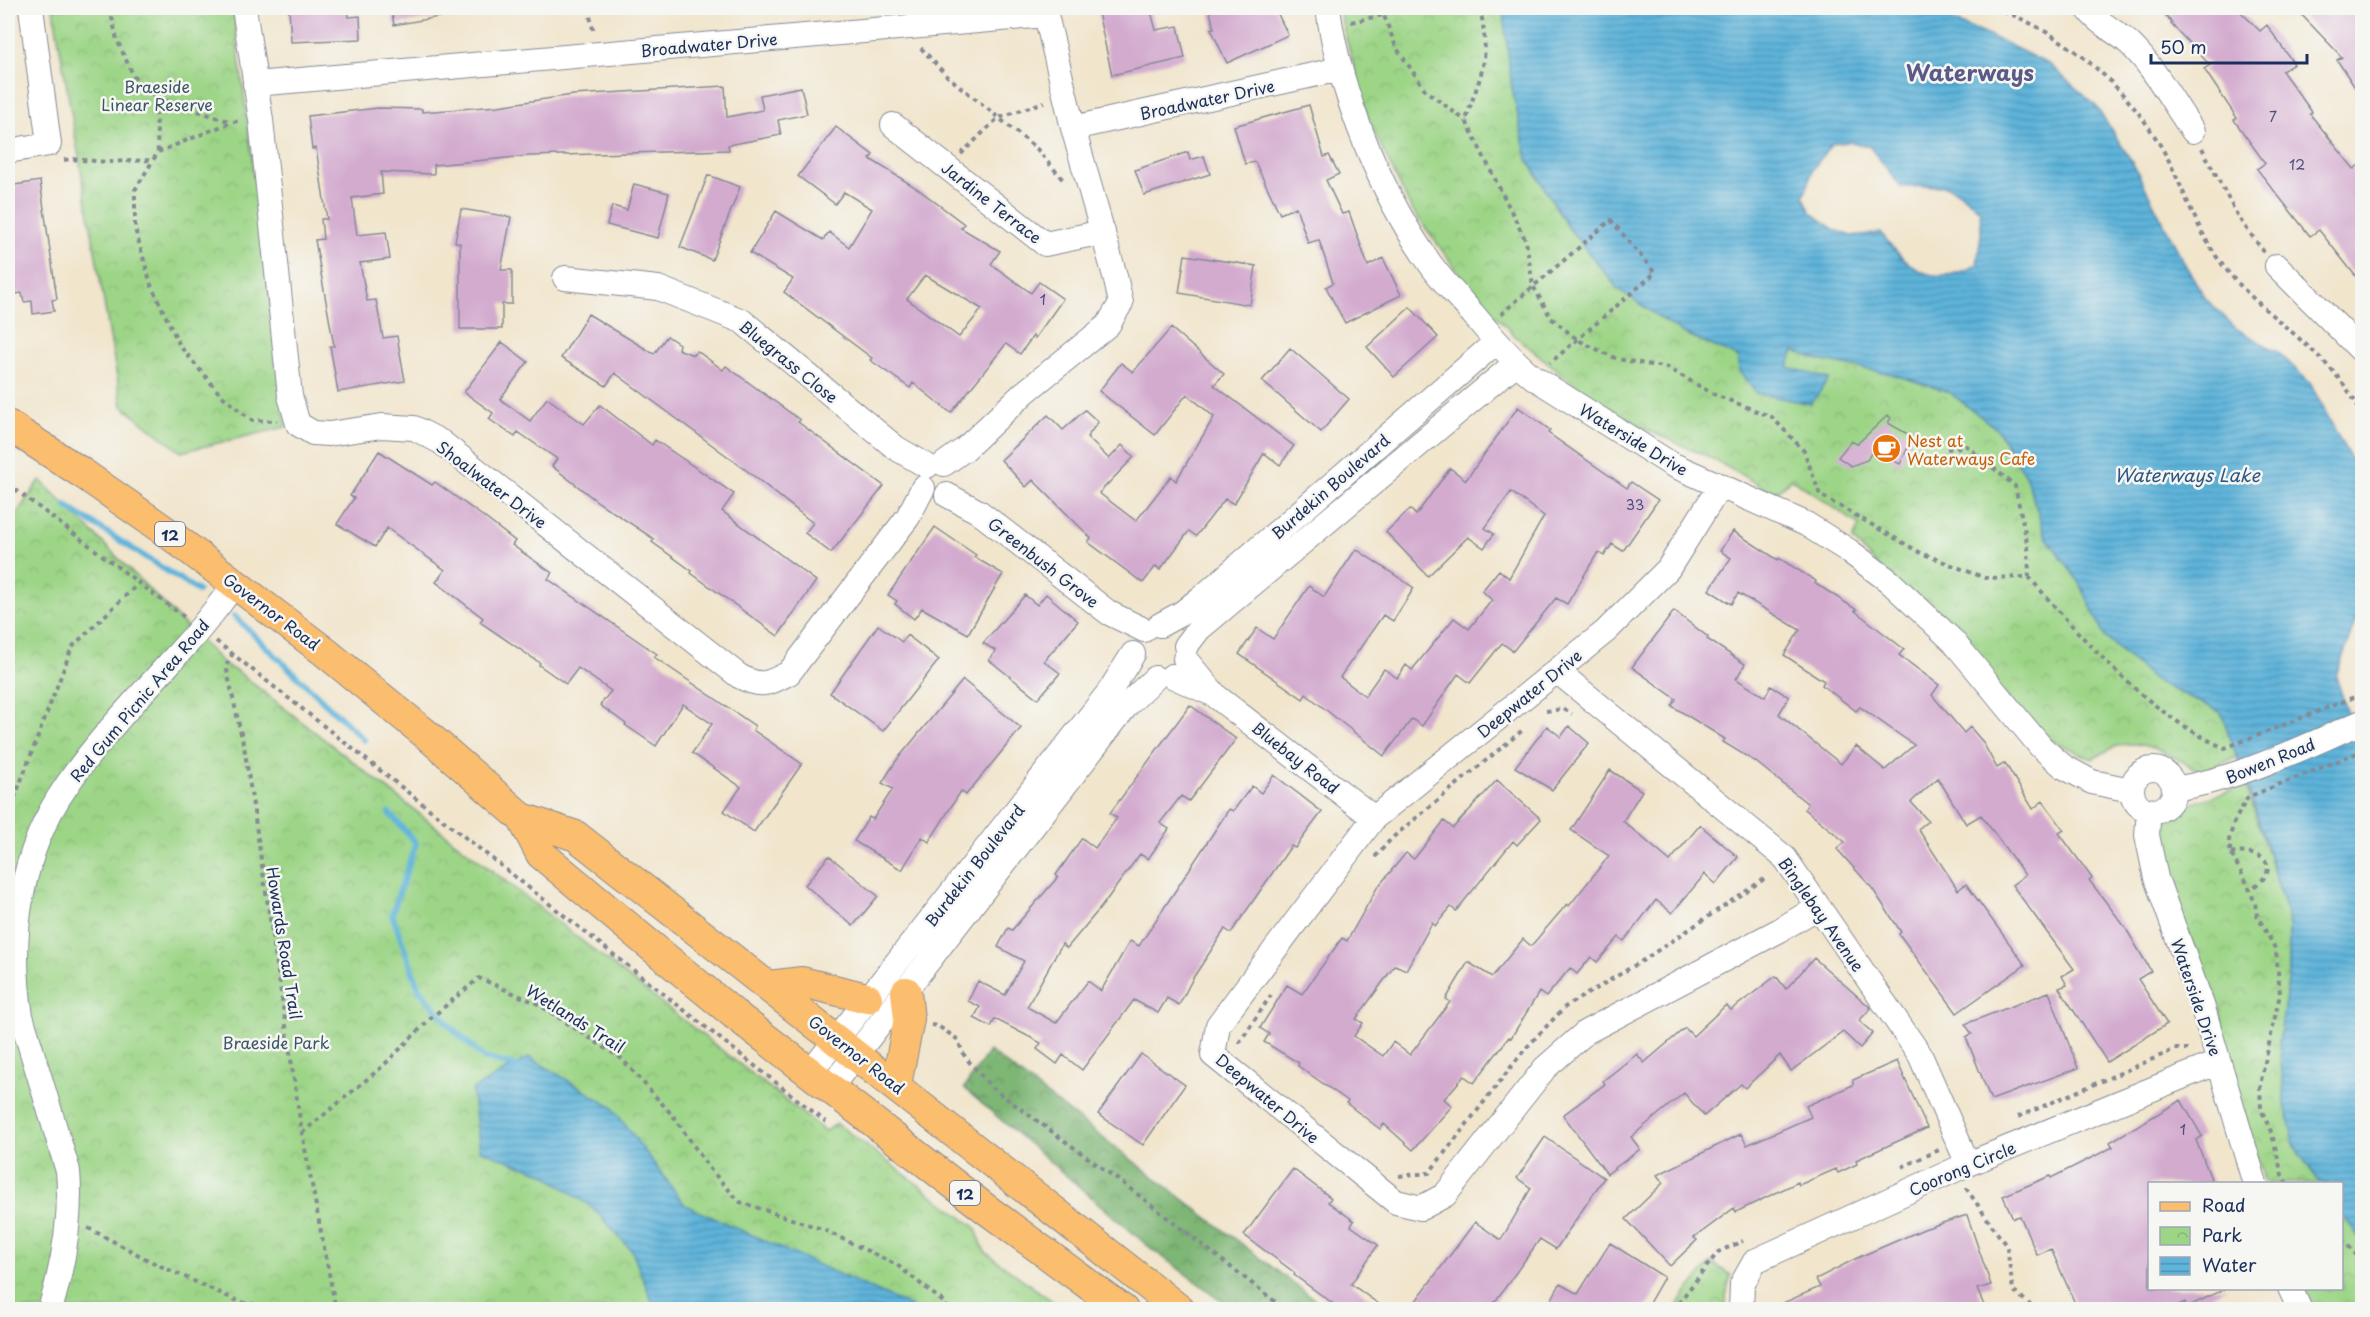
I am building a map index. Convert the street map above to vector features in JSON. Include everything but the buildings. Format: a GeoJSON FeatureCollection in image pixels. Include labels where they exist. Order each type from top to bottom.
{"type":"FeatureCollection","features":[{"type":"Feature","properties":{"kind":"main road","name":"Governor Road"},"geometry":{"type":"LineString","coordinates":[[8,425],[85,475],[236,584],[344,667],[522,818],[541,854],[734,1014],[986,1209],[1123,1310]]}},
{"type":"Feature","properties":{"kind":"main road","name":"Governor Road"},"geometry":{"type":"LineString","coordinates":[[522,818],[576,836],[1180,1310]]}},
{"type":"Feature","properties":{"kind":"main road"},"geometry":{"type":"LineString","coordinates":[[769,986],[802,981],[867,998]]}},
{"type":"Feature","properties":{"kind":"main road"},"geometry":{"type":"LineString","coordinates":[[896,1085],[909,1019],[906,992]]}},
{"type":"Feature","properties":{"kind":"street"},"geometry":{"type":"LineString","coordinates":[[8,151],[49,144],[31,8]]}},
{"type":"Feature","properties":{"kind":"street"},"geometry":{"type":"LineString","coordinates":[[244,8],[261,120],[290,396],[295,416]]}},
{"type":"Feature","properties":{"kind":"street"},"geometry":{"type":"LineString","coordinates":[[2087,8],[2104,26],[2129,43],[2146,63],[2193,131]]}},
{"type":"Feature","properties":{"kind":"street","name":"Broadwater Drive"},"geometry":{"type":"LineString","coordinates":[[255,84],[904,27],[1046,11],[1073,128],[1121,303],[1108,324],[1024,393],[965,449],[938,480]]}},
{"type":"Feature","properties":{"kind":"street","name":"Waterside Drive"},"geometry":{"type":"LineString","coordinates":[[1329,17],[1340,69],[1357,123],[1402,218],[1434,269],[1490,335],[1525,370],[1671,464],[1806,524],[1865,563],[1889,581],[1953,641],[2041,747],[2064,767],[2092,782],[2131,790]]}},
{"type":"Feature","properties":{"kind":"street","name":"Broadwater Drive"},"geometry":{"type":"LineString","coordinates":[[1073,128],[1340,69]]}},
{"type":"Feature","properties":{"kind":"street","name":"Jardine Terrace"},"geometry":{"type":"LineString","coordinates":[[892,125],[1046,244],[1102,232]]}},
{"type":"Feature","properties":{"kind":"street"},"geometry":{"type":"LineString","coordinates":[[2277,266],[2362,351]]}},
{"type":"Feature","properties":{"kind":"street","name":"Bluegrass Close"},"geometry":{"type":"LineString","coordinates":[[565,278],[658,288],[742,321],[938,480]]}},
{"type":"Feature","properties":{"kind":"street","name":"Burdekin Boulevard"},"geometry":{"type":"LineString","coordinates":[[846,1046],[867,998],[1089,718],[1120,676],[1143,639],[1207,593],[1490,335]]}},
{"type":"Feature","properties":{"kind":"street","name":"Burdekin Boulevard"},"geometry":{"type":"LineString","coordinates":[[820,1080],[846,1046],[906,992],[1127,705],[1175,665],[1199,629],[1525,370]]}},
{"type":"Feature","properties":{"kind":"street","name":"Shoalwater Drive"},"geometry":{"type":"LineString","coordinates":[[295,416],[298,424],[313,433],[329,434],[382,426],[414,428],[441,442],[739,676],[753,684],[771,683],[789,673],[938,480]]}},
{"type":"Feature","properties":{"kind":"street","name":"Greenbush Grove"},"geometry":{"type":"LineString","coordinates":[[938,480],[1143,639],[1140,670],[1175,665]]}},
{"type":"Feature","properties":{"kind":"street","name":"Deepwater Drive"},"geometry":{"type":"LineString","coordinates":[[1720,486],[1668,569],[1606,631],[1374,818],[1218,1025],[1213,1055],[1396,1202],[1421,1208],[1445,1195],[1545,1068],[1586,1032],[1780,930],[1818,907]]}},
{"type":"Feature","properties":{"kind":"street","name":"Red Gum Picnic Area Road"},"geometry":{"type":"LineString","coordinates":[[50,1310],[68,1217],[70,1193],[68,1171],[21,1016],[17,953],[22,892],[36,845],[65,787],[98,743],[236,584]]}},
{"type":"Feature","properties":{"kind":"street"},"geometry":{"type":"LineString","coordinates":[[1143,639],[1177,631],[1175,665]]}},
{"type":"Feature","properties":{"kind":"street","name":"Bluebay Road"},"geometry":{"type":"LineString","coordinates":[[1175,665],[1374,818]]}},
{"type":"Feature","properties":{"kind":"street","name":"Binglebay Avenue"},"geometry":{"type":"LineString","coordinates":[[1557,671],[1785,858],[1920,1055],[1961,1167]]}},
{"type":"Feature","properties":{"kind":"street","name":"Bowen Road"},"geometry":{"type":"LineString","coordinates":[[2174,789],[2229,777],[2362,722]]}},
{"type":"Feature","properties":{"kind":"street"},"geometry":{"type":"LineString","coordinates":[[2148,769],[2163,771],[2169,775],[2174,789],[2168,805],[2162,809],[2149,810],[2136,803],[2131,790],[2136,777],[2148,769]]}},
{"type":"Feature","properties":{"kind":"street","name":"Waterside Drive"},"geometry":{"type":"LineString","coordinates":[[2149,810],[2147,835],[2156,878],[2202,1005],[2254,1182]]}},
{"type":"Feature","properties":{"kind":"street","name":"Coorong Circle"},"geometry":{"type":"LineString","coordinates":[[1741,1310],[1742,1284],[1755,1261],[1961,1167],[2219,1062]]}},
{"type":"Feature","properties":{"kind":"path"},"geometry":{"type":"LineString","coordinates":[[110,8],[117,40],[134,77],[155,97],[232,122]]}},
{"type":"Feature","properties":{"kind":"path"},"geometry":{"type":"LineString","coordinates":[[1381,8],[1396,47],[1426,91],[1466,121],[1526,241],[1533,286],[1551,318],[1578,340],[1617,359],[1668,368],[1713,394],[1772,417],[1804,451],[1820,495],[1921,553],[1985,578],[2029,577]]}},
{"type":"Feature","properties":{"kind":"path"},"geometry":{"type":"LineString","coordinates":[[1466,121],[1482,69],[1484,27],[1480,8]]}},
{"type":"Feature","properties":{"kind":"path"},"geometry":{"type":"LineString","coordinates":[[1995,8],[2054,35],[2104,75],[2128,103],[2168,159],[2204,238],[2219,261],[2242,288],[2310,347],[2345,384],[2362,415]]}},
{"type":"Feature","properties":{"kind":"path"},"geometry":{"type":"LineString","coordinates":[[1329,17],[1383,15]]}},
{"type":"Feature","properties":{"kind":"path"},"geometry":{"type":"LineString","coordinates":[[904,27],[946,75],[1037,149],[1070,188]]}},
{"type":"Feature","properties":{"kind":"path"},"geometry":{"type":"LineString","coordinates":[[155,97],[158,152],[135,190],[135,229],[151,285],[180,346],[220,394],[251,420],[273,423],[295,416]]}},
{"type":"Feature","properties":{"kind":"path"},"geometry":{"type":"LineString","coordinates":[[948,167],[998,118],[1066,97]]}},
{"type":"Feature","properties":{"kind":"path"},"geometry":{"type":"LineString","coordinates":[[158,152],[232,122],[261,120]]}},
{"type":"Feature","properties":{"kind":"path"},"geometry":{"type":"LineString","coordinates":[[2193,131],[2238,217],[2253,240],[2277,266]]}},
{"type":"Feature","properties":{"kind":"path"},"geometry":{"type":"LineString","coordinates":[[62,161],[71,159],[108,162],[153,160]]}},
{"type":"Feature","properties":{"kind":"path"},"geometry":{"type":"LineString","coordinates":[[1490,335],[1533,286],[1611,220],[1655,273],[1578,340],[1525,370]]}},
{"type":"Feature","properties":{"kind":"path"},"geometry":{"type":"LineString","coordinates":[[1947,449],[1967,446],[2015,486],[2028,546],[2029,577],[2086,643],[2137,689],[2198,736],[2225,748],[2362,694]]}},
{"type":"Feature","properties":{"kind":"path"},"geometry":{"type":"LineString","coordinates":[[8,484],[233,653],[826,1122]]}},
{"type":"Feature","properties":{"kind":"path"},"geometry":{"type":"LineString","coordinates":[[8,815],[72,647],[139,583]]}},
{"type":"Feature","properties":{"kind":"path","name":"Howards Road Trail"},"geometry":{"type":"LineString","coordinates":[[233,653],[226,666],[244,752],[302,1133],[336,1310]]}},
{"type":"Feature","properties":{"kind":"path"},"geometry":{"type":"LineString","coordinates":[[1539,716],[1548,709],[1564,709],[1572,715]]}},
{"type":"Feature","properties":{"kind":"path"},"geometry":{"type":"LineString","coordinates":[[1372,861],[1392,838],[1529,724]]}},
{"type":"Feature","properties":{"kind":"path"},"geometry":{"type":"LineString","coordinates":[[2286,1182],[2272,1134],[2261,1109],[2260,1085],[2280,994],[2276,950],[2257,915],[2250,890],[2231,854],[2229,840],[2234,822],[2248,797],[2362,751]]}},
{"type":"Feature","properties":{"kind":"path"},"geometry":{"type":"LineString","coordinates":[[2231,854],[2241,851],[2252,853],[2264,860],[2268,866],[2266,875],[2250,890]]}},
{"type":"Feature","properties":{"kind":"path"},"geometry":{"type":"LineString","coordinates":[[1761,868],[1774,885]]}},
{"type":"Feature","properties":{"kind":"path"},"geometry":{"type":"LineString","coordinates":[[1398,1176],[1428,1173],[1525,1049],[1565,1007],[1642,961],[1767,877]]}},
{"type":"Feature","properties":{"kind":"path","name":"Wetlands Trail"},"geometry":{"type":"LineString","coordinates":[[302,1133],[383,1066],[431,1018],[478,978],[538,1004],[622,1059],[674,1117],[710,1168],[740,1202],[822,1229],[897,1265],[946,1304],[947,1310]]}},
{"type":"Feature","properties":{"kind":"path"},"geometry":{"type":"LineString","coordinates":[[1239,1052],[1239,1042],[1276,988]]}},
{"type":"Feature","properties":{"kind":"path"},"geometry":{"type":"LineString","coordinates":[[925,1025],[938,1026],[957,1039],[965,1057],[992,1088],[1128,1187],[1286,1310]]}},
{"type":"Feature","properties":{"kind":"path"},"geometry":{"type":"LineString","coordinates":[[1898,1169],[1940,1150],[1935,1140]]}},
{"type":"Feature","properties":{"kind":"path"},"geometry":{"type":"LineString","coordinates":[[1961,1167],[1982,1214],[2007,1247],[2013,1290],[2036,1310]]}},
{"type":"Feature","properties":{"kind":"path"},"geometry":{"type":"LineString","coordinates":[[68,1217],[156,1264],[240,1302],[295,1310]]}},
{"type":"Feature","properties":{"kind":"path"},"geometry":{"type":"LineString","coordinates":[[1673,1310],[1718,1252],[1750,1238]]}},
{"type":"Feature","properties":{"kind":"path"},"geometry":{"type":"LineString","coordinates":[[2343,1240],[2362,1261]]}},
{"type":"Feature","properties":{"kind":"green space","name":"Braeside Linear Reserve"},"geometry":{"type":"Polygon","coordinates":[[[53,8],[233,8],[286,427],[181,452],[122,406],[53,8]]]}},
{"type":"Feature","properties":{"kind":"green space"},"geometry":{"type":"Polygon","coordinates":[[[1338,8],[1503,8],[1512,88],[1527,158],[1567,226],[1618,289],[1681,332],[1738,357],[1739,371],[1756,393],[1811,404],[1788,366],[1794,351],[1819,360],[1892,374],[1949,392],[1998,430],[2026,477],[2046,537],[2080,583],[2105,637],[2155,681],[2221,712],[2237,757],[2201,772],[2160,751],[2138,744],[2117,746],[2092,759],[2040,735],[1853,540],[1859,525],[1792,479],[1774,493],[1709,457],[1642,428],[1586,393],[1516,337],[1472,291],[1411,208],[1369,122],[1338,8]]]}},
{"type":"Feature","properties":{"kind":"green space","name":"Braeside Park"},"geometry":{"type":"Polygon","coordinates":[[[40,480],[226,666],[238,672],[825,1131],[837,1124],[975,1227],[985,1252],[1063,1309],[8,1310],[8,526],[40,480]]]}},
{"type":"Feature","properties":{"kind":"green space"},"geometry":{"type":"Polygon","coordinates":[[[2246,785],[2289,921],[2289,975],[2279,1042],[2295,1147],[2319,1182],[2265,1182],[2233,1080],[2219,1005],[2164,876],[2156,830],[2164,820],[2185,806],[2246,785]]]}},
{"type":"Feature","properties":{"kind":"green space"},"geometry":{"type":"Polygon","coordinates":[[[989,1051],[1327,1309],[1233,1309],[1148,1246],[964,1088],[989,1051]]]}},
{"type":"Feature","properties":{"kind":"green space"},"geometry":{"type":"Polygon","coordinates":[[[2343,1215],[2362,1241],[2362,1309],[2314,1309],[2304,1290],[2343,1290],[2343,1215]]]}},
{"type":"Feature","properties":{"kind":"green space"},"geometry":{"type":"Polygon","coordinates":[[[1711,1262],[1731,1275],[1726,1295],[1726,1309],[1674,1309],[1711,1262]]]}},
{"type":"Feature","properties":{"kind":"water","name":"Waterways Lake"},"geometry":{"type":"Polygon","coordinates":[[[1503,8],[1923,8],[2050,65],[2095,105],[2131,160],[2186,266],[2206,299],[2237,329],[2278,352],[2310,383],[2360,477],[2362,498],[2362,602],[2336,676],[2362,759],[2362,1241],[2343,1215],[2343,1182],[2319,1182],[2295,1147],[2285,1104],[2279,1042],[2289,975],[2289,921],[2254,805],[2221,712],[2155,681],[2105,637],[2080,583],[2046,537],[2026,477],[1998,430],[1949,392],[1892,374],[1819,360],[1794,351],[1788,367],[1829,379],[1811,404],[1756,393],[1739,371],[1738,357],[1681,332],[1618,289],[1567,226],[1527,158],[1512,88],[1503,8]],[[1848,142],[1832,144],[1813,169],[1804,197],[1811,212],[1835,230],[1851,236],[1881,233],[1901,257],[1923,272],[1947,275],[1977,265],[1981,233],[1980,211],[1951,188],[1944,186],[1901,187],[1869,146],[1848,142]]]}},
{"type":"Feature","properties":{"kind":"water"},"geometry":{"type":"Polygon","coordinates":[[[529,1057],[612,1107],[685,1205],[912,1307],[912,1309],[655,1309],[632,1251],[593,1208],[542,1173],[480,1150],[472,1090],[529,1057]]]}},
{"type":"Feature","properties":{"kind":"waterway"},"geometry":{"type":"LineString","coordinates":[[66,506],[198,591]]}},
{"type":"Feature","properties":{"kind":"waterway"},"geometry":{"type":"LineString","coordinates":[[234,616],[364,740]]}},
{"type":"Feature","properties":{"kind":"waterway"},"geometry":{"type":"LineString","coordinates":[[389,813],[416,843],[392,914],[419,989],[449,1025],[484,1058],[515,1066],[521,1071]]}},
{"type":"Feature","properties":{"kind":"place","name":"Nest at Waterways Cafe"},"geometry":{"type":"Point","coordinates":[1886,449]}},
{"type":"Feature","properties":{"kind":"district","name":"Waterways"},"geometry":{"type":"Point","coordinates":[1970,71]}}]}
